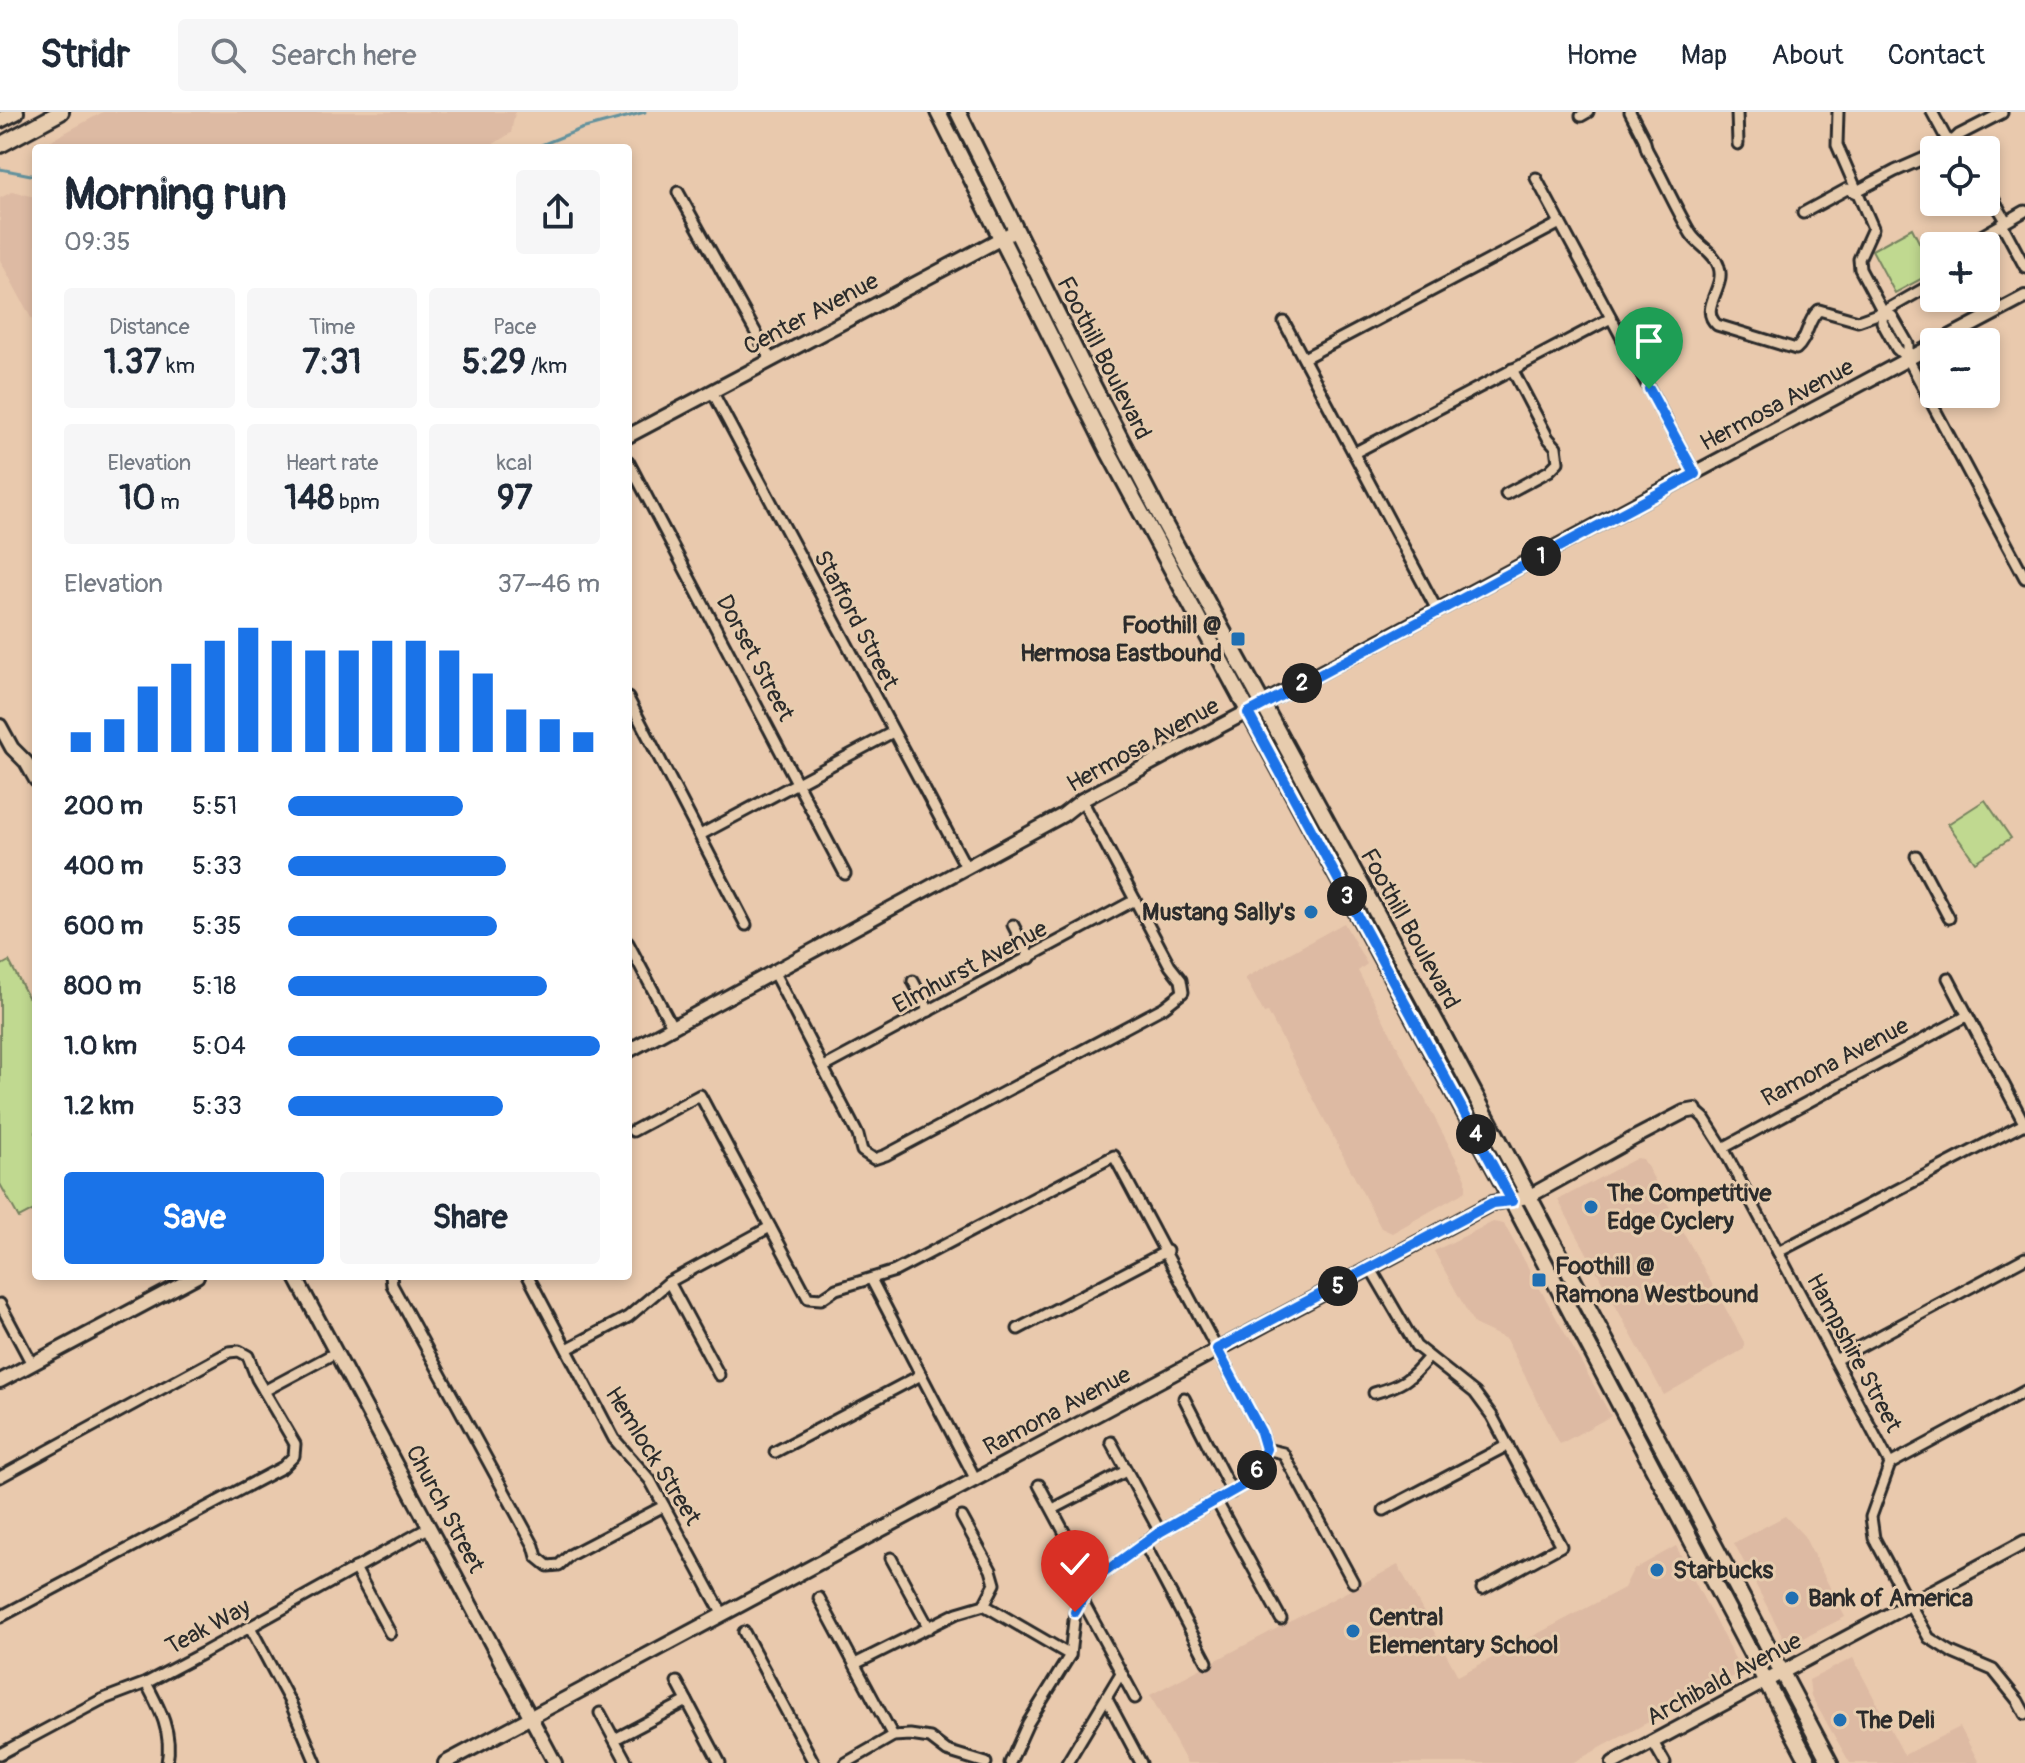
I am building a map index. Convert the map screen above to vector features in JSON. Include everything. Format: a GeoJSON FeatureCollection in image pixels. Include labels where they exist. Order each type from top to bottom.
{"type":"FeatureCollection","features":[{"type":"Feature","properties":{"kind":"main road"},"geometry":{"type":"LineString","coordinates":[[0,120],[16,112]]}},
{"type":"Feature","properties":{"kind":"main road"},"geometry":{"type":"LineString","coordinates":[[0,145],[61,112]]}},
{"type":"Feature","properties":{"kind":"main road","name":"Foothill Boulevard"},"geometry":{"type":"LineString","coordinates":[[938,112],[1103,442],[1512,1201],[1809,1763]]}},
{"type":"Feature","properties":{"kind":"main road","name":"Foothill Boulevard"},"geometry":{"type":"LineString","coordinates":[[958,112],[1164,523],[1440,1029],[1830,1763]]}},
{"type":"Feature","properties":{"kind":"street"},"geometry":{"type":"LineString","coordinates":[[1630,112],[1693,236],[1719,264],[1721,275],[1709,312],[1717,325],[1796,349],[1801,345],[1813,315],[1819,310],[1858,321],[1883,312],[1920,291]]}},
{"type":"Feature","properties":{"kind":"street"},"geometry":{"type":"LineString","coordinates":[[1737,112],[1738,144]]}},
{"type":"Feature","properties":{"kind":"street"},"geometry":{"type":"LineString","coordinates":[[1838,112],[1837,145],[1873,228],[1859,259],[1860,269],[1883,312],[1892,316],[1908,344],[1908,359],[2025,578]]}},
{"type":"Feature","properties":{"kind":"street"},"geometry":{"type":"LineString","coordinates":[[1932,112],[1945,136]]}},
{"type":"Feature","properties":{"kind":"street"},"geometry":{"type":"LineString","coordinates":[[1958,136],[2002,113]]}},
{"type":"Feature","properties":{"kind":"street"},"geometry":{"type":"LineString","coordinates":[[1803,213],[1847,189],[1855,192],[1920,160]]}},
{"type":"Feature","properties":{"kind":"street"},"geometry":{"type":"LineString","coordinates":[[1536,178],[1695,474]]}},
{"type":"Feature","properties":{"kind":"street"},"geometry":{"type":"LineString","coordinates":[[678,192],[771,360]]}},
{"type":"Feature","properties":{"kind":"street"},"geometry":{"type":"LineString","coordinates":[[1988,232],[2025,211]]}},
{"type":"Feature","properties":{"kind":"street"},"geometry":{"type":"LineString","coordinates":[[2000,215],[2025,267]]}},
{"type":"Feature","properties":{"kind":"street"},"geometry":{"type":"LineString","coordinates":[[1304,358],[1560,223]]}},
{"type":"Feature","properties":{"kind":"street","name":"Center Avenue"},"geometry":{"type":"LineString","coordinates":[[632,434],[1015,231]]}},
{"type":"Feature","properties":{"kind":"street"},"geometry":{"type":"LineString","coordinates":[[1966,328],[2025,297]]}},
{"type":"Feature","properties":{"kind":"street"},"geometry":{"type":"LineString","coordinates":[[1354,453],[1611,318]]}},
{"type":"Feature","properties":{"kind":"street"},"geometry":{"type":"LineString","coordinates":[[1284,322],[1437,610]]}},
{"type":"Feature","properties":{"kind":"street","name":"Hermosa Avenue"},"geometry":{"type":"LineString","coordinates":[[632,1049],[1063,815],[1082,800],[1920,353]]}},
{"type":"Feature","properties":{"kind":"street"},"geometry":{"type":"LineString","coordinates":[[1506,494],[1549,471],[1558,462],[1556,447],[1548,438],[1512,369]]}},
{"type":"Feature","properties":{"kind":"street","name":"Stafford Street"},"geometry":{"type":"LineString","coordinates":[[712,391],[966,867]]}},
{"type":"Feature","properties":{"kind":"street","name":"Dorset Street"},"geometry":{"type":"LineString","coordinates":[[632,469],[845,874]]}},
{"type":"Feature","properties":{"kind":"street"},"geometry":{"type":"LineString","coordinates":[[632,706],[746,925]]}},
{"type":"Feature","properties":{"kind":"street"},"geometry":{"type":"LineString","coordinates":[[0,726],[12,748],[31,760]]}},
{"type":"Feature","properties":{"kind":"street"},"geometry":{"type":"LineString","coordinates":[[700,835],[893,732]]}},
{"type":"Feature","properties":{"kind":"street"},"geometry":{"type":"LineString","coordinates":[[773,971],[858,1135],[862,1151],[874,1159],[1164,1007],[1183,992],[1181,980],[1170,966],[1082,800]]}},
{"type":"Feature","properties":{"kind":"street"},"geometry":{"type":"LineString","coordinates":[[1916,856],[1949,918]]}},
{"type":"Feature","properties":{"kind":"street","name":"Elmhurst Avenue"},"geometry":{"type":"LineString","coordinates":[[824,1067],[1135,900]]}},
{"type":"Feature","properties":{"kind":"street"},"geometry":{"type":"LineString","coordinates":[[1013,925],[1030,958]]}},
{"type":"Feature","properties":{"kind":"street"},"geometry":{"type":"LineString","coordinates":[[632,951],[673,1028]]}},
{"type":"Feature","properties":{"kind":"street"},"geometry":{"type":"LineString","coordinates":[[1778,1252],[2025,1124],[1948,978]]}},
{"type":"Feature","properties":{"kind":"street"},"geometry":{"type":"LineString","coordinates":[[913,981],[929,1011]]}},
{"type":"Feature","properties":{"kind":"street","name":"Ramona Avenue"},"geometry":{"type":"LineString","coordinates":[[1723,1148],[1967,1016]]}},
{"type":"Feature","properties":{"kind":"street"},"geometry":{"type":"LineString","coordinates":[[633,1131],[700,1095],[808,1298],[821,1299],[836,1289],[895,1271],[1114,1156],[1261,1432],[1266,1449],[1252,1480],[1160,1532],[1091,1582],[1075,1612],[1070,1655],[1028,1723],[1010,1763]]}},
{"type":"Feature","properties":{"kind":"street","name":"Ramona Avenue"},"geometry":{"type":"LineString","coordinates":[[445,1763],[1492,1203],[1528,1197],[1636,1137],[1684,1112],[1695,1110]]}},
{"type":"Feature","properties":{"kind":"street","name":"Hampshire Street"},"geometry":{"type":"LineString","coordinates":[[1695,1110],[1704,1118],[1723,1148],[1890,1464],[1871,1517],[1874,1538],[1909,1604],[1929,1638],[1953,1653],[1993,1670],[2021,1699],[2025,1714]]}},
{"type":"Feature","properties":{"kind":"street"},"geometry":{"type":"LineString","coordinates":[[567,1349],[628,1317],[669,1282],[770,1227]]}},
{"type":"Feature","properties":{"kind":"street"},"geometry":{"type":"LineString","coordinates":[[1018,1329],[1167,1251]]}},
{"type":"Feature","properties":{"kind":"street"},"geometry":{"type":"LineString","coordinates":[[1835,1360],[2025,1258]]}},
{"type":"Feature","properties":{"kind":"street"},"geometry":{"type":"LineString","coordinates":[[1371,1269],[1406,1332],[1428,1358],[1475,1393],[1492,1416],[1561,1546],[1482,1589]]}},
{"type":"Feature","properties":{"kind":"street"},"geometry":{"type":"LineString","coordinates":[[871,1279],[976,1480]]}},
{"type":"Feature","properties":{"kind":"street"},"geometry":{"type":"LineString","coordinates":[[0,1381],[190,1280]]}},
{"type":"Feature","properties":{"kind":"street","name":"Church Street"},"geometry":{"type":"LineString","coordinates":[[297,1280],[555,1763]]}},
{"type":"Feature","properties":{"kind":"street"},"geometry":{"type":"LineString","coordinates":[[391,1280],[534,1546],[537,1557],[548,1566],[559,1565],[570,1555],[664,1506]]}},
{"type":"Feature","properties":{"kind":"street","name":"Hemlock Street"},"geometry":{"type":"LineString","coordinates":[[530,1280],[614,1439],[650,1480],[723,1615]]}},
{"type":"Feature","properties":{"kind":"street"},"geometry":{"type":"LineString","coordinates":[[669,1282],[719,1375]]}},
{"type":"Feature","properties":{"kind":"street"},"geometry":{"type":"LineString","coordinates":[[0,1304],[32,1364]]}},
{"type":"Feature","properties":{"kind":"street"},"geometry":{"type":"LineString","coordinates":[[0,1477],[229,1352],[239,1351],[248,1356],[295,1444],[294,1456],[283,1467],[0,1617]]}},
{"type":"Feature","properties":{"kind":"street"},"geometry":{"type":"LineString","coordinates":[[264,1391],[335,1353]]}},
{"type":"Feature","properties":{"kind":"street"},"geometry":{"type":"LineString","coordinates":[[1374,1393],[1397,1387],[1410,1379],[1428,1358]]}},
{"type":"Feature","properties":{"kind":"street"},"geometry":{"type":"LineString","coordinates":[[775,1452],[921,1375]]}},
{"type":"Feature","properties":{"kind":"street"},"geometry":{"type":"LineString","coordinates":[[1890,1464],[2025,1391]]}},
{"type":"Feature","properties":{"kind":"street"},"geometry":{"type":"LineString","coordinates":[[1184,1398],[1232,1492]]}},
{"type":"Feature","properties":{"kind":"street"},"geometry":{"type":"LineString","coordinates":[[1111,1442],[1160,1532]]}},
{"type":"Feature","properties":{"kind":"street"},"geometry":{"type":"LineString","coordinates":[[1384,1510],[1508,1445]]}},
{"type":"Feature","properties":{"kind":"street"},"geometry":{"type":"LineString","coordinates":[[1266,1449],[1283,1453],[1353,1582]]}},
{"type":"Feature","properties":{"kind":"street"},"geometry":{"type":"LineString","coordinates":[[1053,1509],[1126,1471]]}},
{"type":"Feature","properties":{"kind":"street"},"geometry":{"type":"LineString","coordinates":[[1039,1485],[1091,1582]]}},
{"type":"Feature","properties":{"kind":"street"},"geometry":{"type":"LineString","coordinates":[[1216,1500],[1281,1619]]}},
{"type":"Feature","properties":{"kind":"street"},"geometry":{"type":"LineString","coordinates":[[962,1517],[991,1570],[995,1584],[984,1605]]}},
{"type":"Feature","properties":{"kind":"street","name":"Teak Way"},"geometry":{"type":"LineString","coordinates":[[0,1754],[101,1700],[146,1683],[430,1527]]}},
{"type":"Feature","properties":{"kind":"street","name":"Archibald Avenue"},"geometry":{"type":"LineString","coordinates":[[1613,1763],[2025,1542]]}},
{"type":"Feature","properties":{"kind":"street"},"geometry":{"type":"LineString","coordinates":[[1144,1543],[1207,1662]]}},
{"type":"Feature","properties":{"kind":"street"},"geometry":{"type":"LineString","coordinates":[[891,1558],[929,1628]]}},
{"type":"Feature","properties":{"kind":"street"},"geometry":{"type":"LineString","coordinates":[[355,1568],[390,1633]]}},
{"type":"Feature","properties":{"kind":"street"},"geometry":{"type":"LineString","coordinates":[[819,1598],[893,1736]]}},
{"type":"Feature","properties":{"kind":"street"},"geometry":{"type":"LineString","coordinates":[[1081,1598],[1135,1698]]}},
{"type":"Feature","properties":{"kind":"street"},"geometry":{"type":"LineString","coordinates":[[855,1664],[972,1607],[984,1605],[1070,1655]]}},
{"type":"Feature","properties":{"kind":"street"},"geometry":{"type":"LineString","coordinates":[[250,1627],[291,1704],[316,1763]]}},
{"type":"Feature","properties":{"kind":"street"},"geometry":{"type":"LineString","coordinates":[[744,1632],[814,1763]]}},
{"type":"Feature","properties":{"kind":"street"},"geometry":{"type":"LineString","coordinates":[[1067,1763],[1121,1673]]}},
{"type":"Feature","properties":{"kind":"street"},"geometry":{"type":"LineString","coordinates":[[677,1682],[720,1763]]}},
{"type":"Feature","properties":{"kind":"street"},"geometry":{"type":"LineString","coordinates":[[146,1683],[164,1717],[170,1747],[167,1763]]}},
{"type":"Feature","properties":{"kind":"street"},"geometry":{"type":"LineString","coordinates":[[1107,1699],[1141,1763]]}},
{"type":"Feature","properties":{"kind":"street"},"geometry":{"type":"LineString","coordinates":[[615,1739],[687,1701]]}},
{"type":"Feature","properties":{"kind":"street"},"geometry":{"type":"LineString","coordinates":[[600,1713],[627,1763]]}},
{"type":"Feature","properties":{"kind":"street"},"geometry":{"type":"LineString","coordinates":[[846,1763],[893,1736],[930,1738],[947,1751],[986,1763]]}},
{"type":"Feature","properties":{"kind":"street"},"geometry":{"type":"LineString","coordinates":[[1653,1742],[1665,1763]]}},
{"type":"Feature","properties":{"kind":"street"},"geometry":{"type":"LineString","coordinates":[[865,1752],[871,1763]]}},
{"type":"Feature","properties":{"kind":"shaded area"},"geometry":{"type":"Polygon","coordinates":[[[103,112],[515,112],[511,133],[493,144],[48,144],[103,112]]]}},
{"type":"Feature","properties":{"kind":"shaded area"},"geometry":{"type":"Polygon","coordinates":[[[12,192],[32,196],[32,320],[0,260],[0,198],[12,192]]]}},
{"type":"Feature","properties":{"kind":"shaded area"},"geometry":{"type":"Polygon","coordinates":[[[1344,923],[1367,964],[1358,971],[1466,1178],[1466,1191],[1392,1233],[1381,1228],[1268,1012],[1264,1013],[1245,978],[1344,923]]]}},
{"type":"Feature","properties":{"kind":"shaded area"},"geometry":{"type":"Polygon","coordinates":[[[1637,1158],[1643,1159],[1744,1342],[1744,1349],[1664,1395],[1558,1200],[1637,1158]]]}},
{"type":"Feature","properties":{"kind":"shaded area"},"geometry":{"type":"Polygon","coordinates":[[[1493,1222],[1504,1224],[1611,1416],[1560,1444],[1506,1339],[1474,1324],[1434,1251],[1493,1222]]]}},
{"type":"Feature","properties":{"kind":"shaded area"},"geometry":{"type":"Polygon","coordinates":[[[1785,1516],[1804,1536],[1845,1617],[1796,1642],[1784,1639],[1734,1543],[1785,1516]]]}},
{"type":"Feature","properties":{"kind":"shaded area"},"geometry":{"type":"Polygon","coordinates":[[[1676,1546],[1742,1672],[1572,1763],[1187,1763],[1150,1695],[1398,1565],[1458,1676],[1624,1588],[1633,1570],[1676,1546]]]}},
{"type":"Feature","properties":{"kind":"shaded area"},"geometry":{"type":"Polygon","coordinates":[[[1853,1658],[1904,1755],[1960,1727],[1979,1763],[1850,1763],[1811,1696],[1809,1680],[1853,1658]]]}},
{"type":"Feature","properties":{"kind":"green space"},"geometry":{"type":"Polygon","coordinates":[[[1912,228],[1920,244],[1920,280],[1895,293],[1872,250],[1912,228]]]}},
{"type":"Feature","properties":{"kind":"green space"},"geometry":{"type":"Polygon","coordinates":[[[1985,800],[2011,838],[1975,862],[1948,824],[1985,800]]]}},
{"type":"Feature","properties":{"kind":"green space"},"geometry":{"type":"Polygon","coordinates":[[[9,961],[28,997],[32,995],[32,1211],[19,1218],[0,1184],[0,966],[9,961]]]}},
{"type":"Feature","properties":{"kind":"waterway"},"geometry":{"type":"LineString","coordinates":[[544,144],[581,129],[645,112]]}},
{"type":"Feature","properties":{"kind":"waterway"},"geometry":{"type":"LineString","coordinates":[[0,169],[32,175]]}},
{"type":"Feature","properties":{"kind":"place","name":"Foothill @ Hermosa Eastbound"},"geometry":{"type":"Point","coordinates":[1238,639]}},
{"type":"Feature","properties":{"kind":"place","name":"Mustang Sally's"},"geometry":{"type":"Point","coordinates":[1311,912]}},
{"type":"Feature","properties":{"kind":"place","name":"The Competitive Edge Cyclery"},"geometry":{"type":"Point","coordinates":[1591,1207]}},
{"type":"Feature","properties":{"kind":"place","name":"Foothill @ Ramona Westbound"},"geometry":{"type":"Point","coordinates":[1539,1280]}},
{"type":"Feature","properties":{"kind":"place","name":"Starbucks"},"geometry":{"type":"Point","coordinates":[1657,1570]}},
{"type":"Feature","properties":{"kind":"place","name":"Bank of America"},"geometry":{"type":"Point","coordinates":[1792,1598]}},
{"type":"Feature","properties":{"kind":"place","name":"Central Elementary School"},"geometry":{"type":"Point","coordinates":[1353,1631]}},
{"type":"Feature","properties":{"kind":"place","name":"The Deli"},"geometry":{"type":"Point","coordinates":[1840,1720]}},
{"type":"Feature","properties":{"kind":"route"},"geometry":{"type":"LineString","coordinates":[[1075,1612],[1091,1582],[1160,1532],[1252,1480],[1266,1449],[1261,1432],[1217,1349],[1492,1203],[1512,1201],[1248,713],[1695,474],[1649,389]]}}]}
